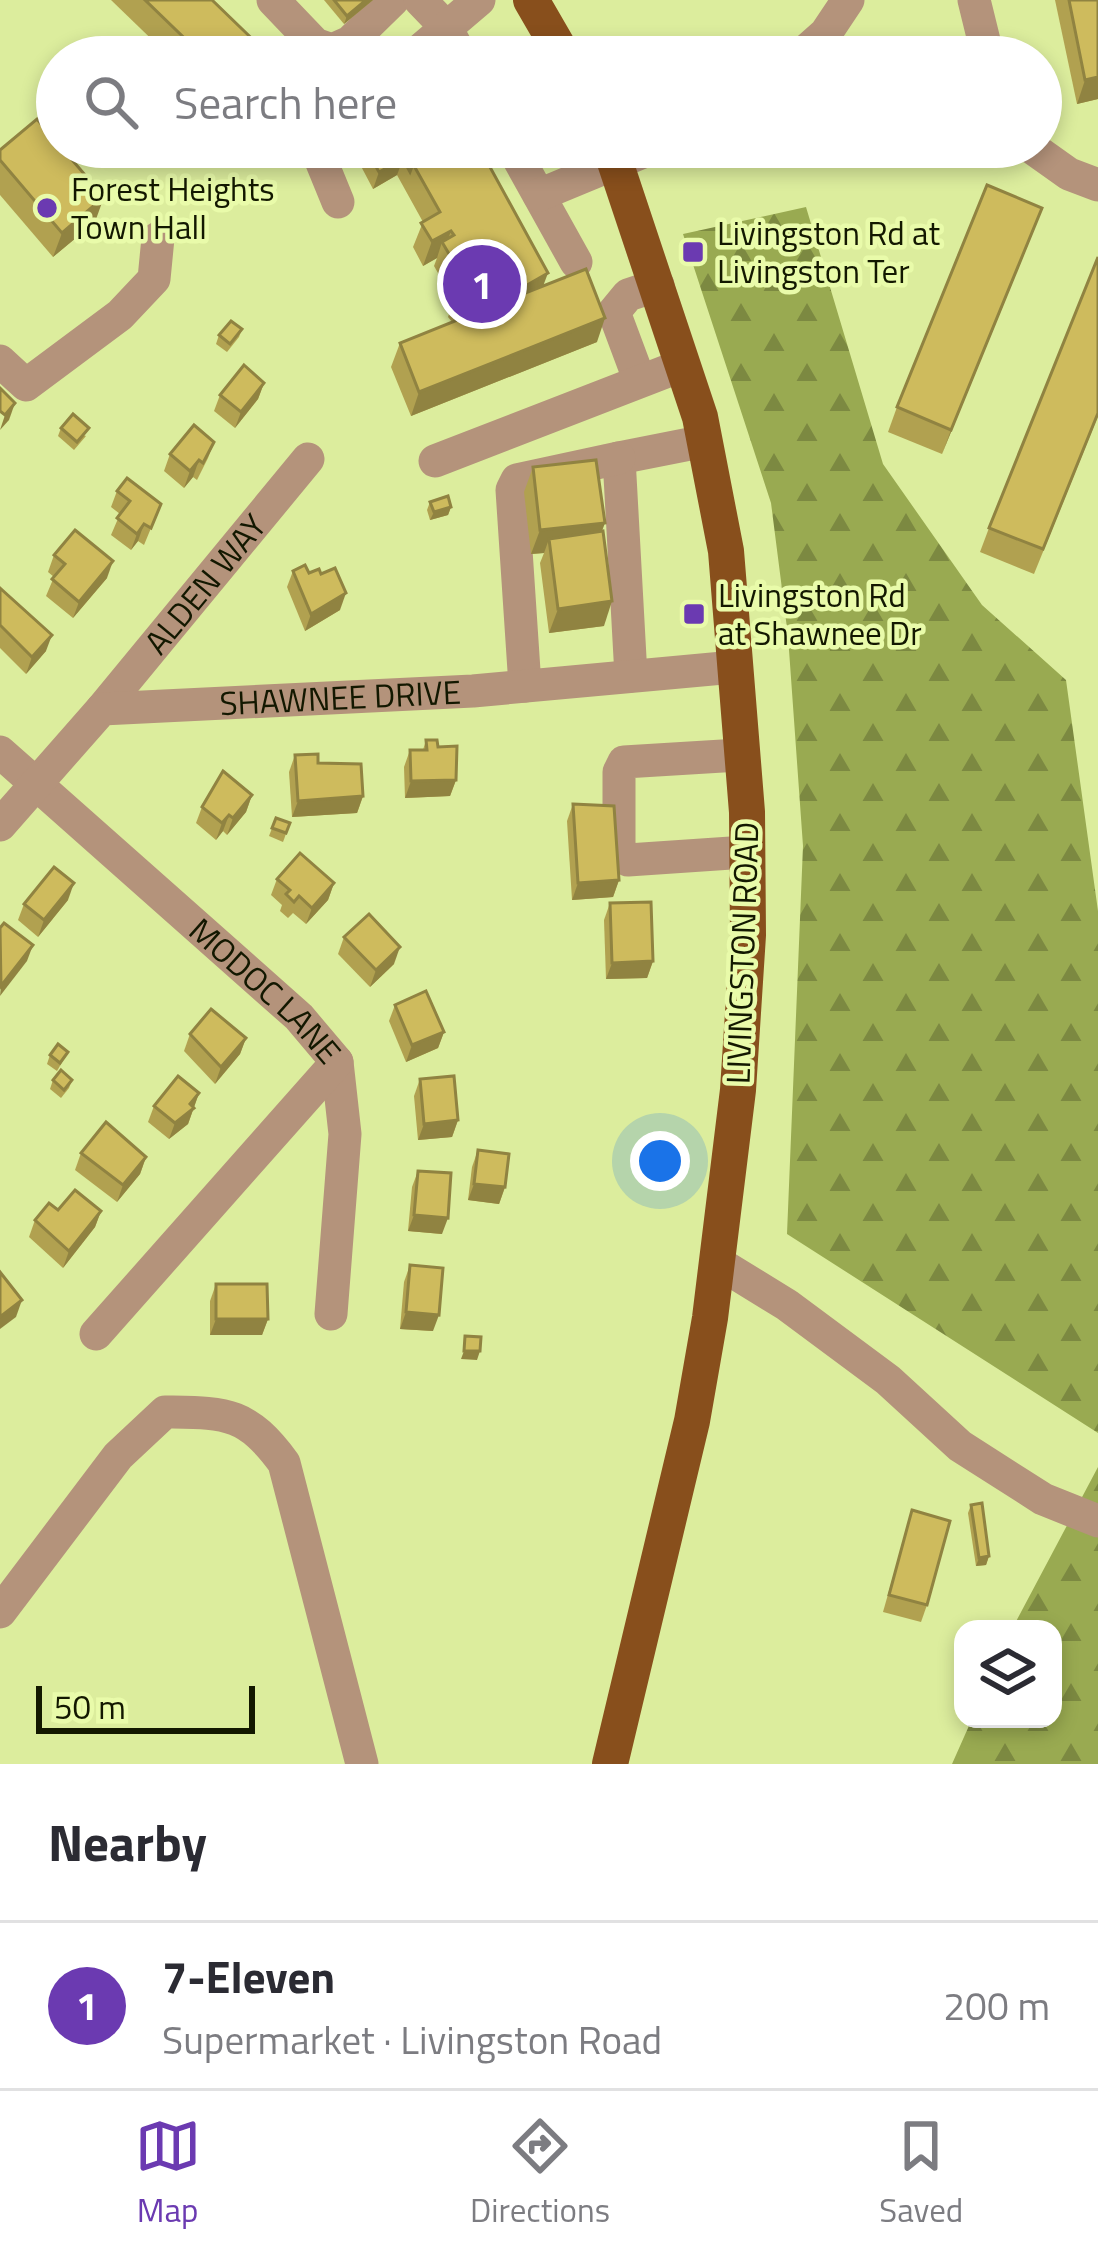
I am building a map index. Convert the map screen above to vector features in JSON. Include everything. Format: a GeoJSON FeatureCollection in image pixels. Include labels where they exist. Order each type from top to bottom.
{"type":"FeatureCollection","features":[{"type":"Feature","properties":{"kind":"main road"},"geometry":{"type":"LineString","coordinates":[[531,0],[552,36]]}},
{"type":"Feature","properties":{"kind":"main road","name":"LIVINGSTON ROAD"},"geometry":{"type":"LineString","coordinates":[[610,1764],[692,1420],[738,1090],[748,935],[747,812],[726,551],[683,364],[619,168]]}},
{"type":"Feature","properties":{"kind":"street"},"geometry":{"type":"LineString","coordinates":[[273,0],[307,36]]}},
{"type":"Feature","properties":{"kind":"street"},"geometry":{"type":"LineString","coordinates":[[356,36],[393,0]]}},
{"type":"Feature","properties":{"kind":"street"},"geometry":{"type":"LineString","coordinates":[[420,0],[451,36]]}},
{"type":"Feature","properties":{"kind":"street"},"geometry":{"type":"LineString","coordinates":[[435,36],[479,0]]}},
{"type":"Feature","properties":{"kind":"street"},"geometry":{"type":"LineString","coordinates":[[823,36],[848,0]]}},
{"type":"Feature","properties":{"kind":"street"},"geometry":{"type":"LineString","coordinates":[[974,0],[983,36]]}},
{"type":"Feature","properties":{"kind":"street"},"geometry":{"type":"LineString","coordinates":[[324,168],[338,202]]}},
{"type":"Feature","properties":{"kind":"street"},"geometry":{"type":"LineString","coordinates":[[524,168],[577,262]]}},
{"type":"Feature","properties":{"kind":"street"},"geometry":{"type":"LineString","coordinates":[[539,195],[590,168]]}},
{"type":"Feature","properties":{"kind":"street"},"geometry":{"type":"LineString","coordinates":[[1061,168],[1098,185]]}},
{"type":"Feature","properties":{"kind":"street"},"geometry":{"type":"LineString","coordinates":[[0,361],[26,385],[120,315],[154,280],[158,238]]}},
{"type":"Feature","properties":{"kind":"street"},"geometry":{"type":"LineString","coordinates":[[639,379],[614,312],[628,295],[658,285]]}},
{"type":"Feature","properties":{"kind":"street"},"geometry":{"type":"LineString","coordinates":[[435,461],[683,364]]}},
{"type":"Feature","properties":{"kind":"street"},"geometry":{"type":"LineString","coordinates":[[525,686],[512,490],[517,480],[704,441]]}},
{"type":"Feature","properties":{"kind":"street"},"geometry":{"type":"LineString","coordinates":[[620,458],[632,676]]}},
{"type":"Feature","properties":{"kind":"street","name":"ALDEN WAY"},"geometry":{"type":"LineString","coordinates":[[102,710],[308,459]]}},
{"type":"Feature","properties":{"kind":"street","name":"SHAWNEE DRIVE"},"geometry":{"type":"LineString","coordinates":[[102,710],[525,686],[734,667]]}},
{"type":"Feature","properties":{"kind":"street"},"geometry":{"type":"LineString","coordinates":[[0,826],[102,710]]}},
{"type":"Feature","properties":{"kind":"street","name":"MODOC LANE"},"geometry":{"type":"LineString","coordinates":[[0,752],[299,1017],[337,1062],[345,1134],[331,1314]]}},
{"type":"Feature","properties":{"kind":"street"},"geometry":{"type":"LineString","coordinates":[[739,755],[624,762],[619,772],[620,849],[628,860],[746,852]]}},
{"type":"Feature","properties":{"kind":"street"},"geometry":{"type":"LineString","coordinates":[[96,1334],[337,1062]]}},
{"type":"Feature","properties":{"kind":"street"},"geometry":{"type":"LineString","coordinates":[[717,1262],[888,1380],[960,1446],[1043,1499],[1098,1521]]}},
{"type":"Feature","properties":{"kind":"street"},"geometry":{"type":"LineString","coordinates":[[0,1612],[118,1456],[165,1412],[229,1413],[263,1435],[284,1463],[362,1764]]}},
{"type":"Feature","properties":{"kind":"green space"},"geometry":{"type":"Polygon","coordinates":[[[806,207],[883,464],[982,605],[1066,680],[1098,911],[1098,1433],[787,1234],[803,846],[788,636],[771,503],[683,234],[806,207]]]}},
{"type":"Feature","properties":{"kind":"green space"},"geometry":{"type":"Polygon","coordinates":[[[1098,1467],[1098,1764],[952,1764],[968,1728],[1062,1728],[1062,1620],[1017,1620],[1098,1467]]]}},
{"type":"Feature","properties":{"kind":"building"},"geometry":{"type":"Polygon","coordinates":[[[145,0],[212,0],[249,36],[182,36],[145,0]]]}},
{"type":"Feature","properties":{"kind":"building"},"geometry":{"type":"Polygon","coordinates":[[[334,0],[366,0],[347,16],[334,0]]]}},
{"type":"Feature","properties":{"kind":"building"},"geometry":{"type":"Polygon","coordinates":[[[1069,0],[1098,0],[1098,77],[1085,80],[1069,0]]]}},
{"type":"Feature","properties":{"kind":"building"},"geometry":{"type":"Polygon","coordinates":[[[36,120],[36,168],[79,168],[104,197],[62,233],[0,160],[0,150],[36,120]]]}},
{"type":"Feature","properties":{"kind":"building"},"geometry":{"type":"Polygon","coordinates":[[[415,168],[490,168],[548,273],[485,309],[586,269],[605,318],[419,392],[400,343],[470,315],[457,292],[468,286],[442,242],[454,235],[451,231],[432,241],[421,223],[440,212],[415,168]]]}},
{"type":"Feature","properties":{"kind":"building"},"geometry":{"type":"Polygon","coordinates":[[[987,185],[1042,208],[951,430],[897,407],[987,185]]]}},
{"type":"Feature","properties":{"kind":"building"},"geometry":{"type":"Polygon","coordinates":[[[1098,257],[1098,413],[1043,549],[989,528],[1098,257]]]}},
{"type":"Feature","properties":{"kind":"building"},"geometry":{"type":"Polygon","coordinates":[[[231,321],[242,329],[230,344],[219,335],[231,321]]]}},
{"type":"Feature","properties":{"kind":"building"},"geometry":{"type":"Polygon","coordinates":[[[244,365],[264,383],[241,412],[220,395],[244,365]]]}},
{"type":"Feature","properties":{"kind":"building"},"geometry":{"type":"Polygon","coordinates":[[[0,388],[15,403],[5,415],[0,411],[0,388]]]}},
{"type":"Feature","properties":{"kind":"building"},"geometry":{"type":"Polygon","coordinates":[[[73,414],[89,428],[77,442],[61,428],[73,414]]]}},
{"type":"Feature","properties":{"kind":"building"},"geometry":{"type":"Polygon","coordinates":[[[194,425],[214,442],[203,463],[199,460],[190,471],[170,454],[194,425]]]}},
{"type":"Feature","properties":{"kind":"building"},"geometry":{"type":"Polygon","coordinates":[[[596,460],[605,523],[540,530],[533,467],[596,460]]]}},
{"type":"Feature","properties":{"kind":"building"},"geometry":{"type":"Polygon","coordinates":[[[127,478],[161,504],[151,528],[144,524],[137,534],[117,518],[130,501],[117,491],[127,478]]]}},
{"type":"Feature","properties":{"kind":"building"},"geometry":{"type":"Polygon","coordinates":[[[448,496],[451,507],[434,512],[430,502],[448,496]]]}},
{"type":"Feature","properties":{"kind":"building"},"geometry":{"type":"Polygon","coordinates":[[[75,530],[113,561],[79,602],[52,579],[65,564],[54,555],[75,530]]]}},
{"type":"Feature","properties":{"kind":"building"},"geometry":{"type":"Polygon","coordinates":[[[603,531],[612,601],[558,609],[549,539],[603,531]]]}},
{"type":"Feature","properties":{"kind":"building"},"geometry":{"type":"Polygon","coordinates":[[[305,565],[309,573],[335,568],[346,593],[311,614],[293,571],[305,565]]]}},
{"type":"Feature","properties":{"kind":"building"},"geometry":{"type":"Polygon","coordinates":[[[0,588],[52,635],[32,657],[0,625],[0,588]]]}},
{"type":"Feature","properties":{"kind":"building"},"geometry":{"type":"Polygon","coordinates":[[[426,740],[437,740],[438,747],[457,746],[456,780],[411,781],[410,750],[427,750],[426,740]]]}},
{"type":"Feature","properties":{"kind":"building"},"geometry":{"type":"Polygon","coordinates":[[[318,754],[318,763],[361,764],[363,796],[298,801],[295,755],[318,754]]]}},
{"type":"Feature","properties":{"kind":"building"},"geometry":{"type":"Polygon","coordinates":[[[223,771],[252,795],[233,818],[229,815],[222,823],[202,807],[223,771]]]}},
{"type":"Feature","properties":{"kind":"building"},"geometry":{"type":"Polygon","coordinates":[[[573,804],[614,806],[619,880],[578,883],[573,804]]]}},
{"type":"Feature","properties":{"kind":"building"},"geometry":{"type":"Polygon","coordinates":[[[276,818],[290,823],[286,833],[272,828],[276,818]]]}},
{"type":"Feature","properties":{"kind":"building"},"geometry":{"type":"Polygon","coordinates":[[[300,853],[334,883],[312,908],[299,896],[294,902],[286,894],[290,890],[277,879],[300,853]]]}},
{"type":"Feature","properties":{"kind":"building"},"geometry":{"type":"Polygon","coordinates":[[[54,867],[74,883],[44,920],[24,904],[54,867]]]}},
{"type":"Feature","properties":{"kind":"building"},"geometry":{"type":"Polygon","coordinates":[[[651,902],[653,961],[612,963],[610,903],[651,902]]]}},
{"type":"Feature","properties":{"kind":"building"},"geometry":{"type":"Polygon","coordinates":[[[369,914],[400,947],[376,970],[344,937],[369,914]]]}},
{"type":"Feature","properties":{"kind":"building"},"geometry":{"type":"Polygon","coordinates":[[[4,923],[33,945],[1,986],[0,928],[4,923]]]}},
{"type":"Feature","properties":{"kind":"building"},"geometry":{"type":"Polygon","coordinates":[[[426,991],[444,1032],[412,1045],[395,1005],[426,991]]]}},
{"type":"Feature","properties":{"kind":"building"},"geometry":{"type":"Polygon","coordinates":[[[211,1009],[246,1038],[221,1067],[190,1034],[211,1009]]]}},
{"type":"Feature","properties":{"kind":"building"},"geometry":{"type":"Polygon","coordinates":[[[58,1044],[68,1052],[60,1063],[50,1055],[58,1044]]]}},
{"type":"Feature","properties":{"kind":"building"},"geometry":{"type":"Polygon","coordinates":[[[61,1070],[72,1080],[64,1090],[53,1080],[61,1070]]]}},
{"type":"Feature","properties":{"kind":"building"},"geometry":{"type":"Polygon","coordinates":[[[178,1076],[199,1093],[190,1104],[194,1108],[175,1123],[154,1106],[178,1076]]]}},
{"type":"Feature","properties":{"kind":"building"},"geometry":{"type":"Polygon","coordinates":[[[454,1076],[458,1120],[424,1124],[420,1079],[454,1076]]]}},
{"type":"Feature","properties":{"kind":"building"},"geometry":{"type":"Polygon","coordinates":[[[106,1122],[146,1157],[123,1185],[81,1153],[106,1122]]]}},
{"type":"Feature","properties":{"kind":"building"},"geometry":{"type":"Polygon","coordinates":[[[478,1150],[509,1154],[505,1187],[474,1184],[478,1150]]]}},
{"type":"Feature","properties":{"kind":"building"},"geometry":{"type":"Polygon","coordinates":[[[418,1171],[451,1173],[448,1218],[414,1215],[418,1171]]]}},
{"type":"Feature","properties":{"kind":"building"},"geometry":{"type":"Polygon","coordinates":[[[75,1190],[101,1211],[69,1251],[35,1220],[49,1203],[58,1210],[75,1190]]]}},
{"type":"Feature","properties":{"kind":"building"},"geometry":{"type":"Polygon","coordinates":[[[410,1265],[443,1268],[439,1315],[406,1312],[410,1265]]]}},
{"type":"Feature","properties":{"kind":"building"},"geometry":{"type":"Polygon","coordinates":[[[0,1272],[22,1300],[0,1317],[0,1272]]]}},
{"type":"Feature","properties":{"kind":"building"},"geometry":{"type":"Polygon","coordinates":[[[216,1284],[267,1284],[268,1319],[216,1319],[216,1284]]]}},
{"type":"Feature","properties":{"kind":"building"},"geometry":{"type":"Polygon","coordinates":[[[465,1336],[481,1337],[480,1351],[464,1351],[465,1336]]]}},
{"type":"Feature","properties":{"kind":"building"},"geometry":{"type":"Polygon","coordinates":[[[982,1503],[989,1556],[979,1558],[971,1505],[982,1503]]]}},
{"type":"Feature","properties":{"kind":"building"},"geometry":{"type":"Polygon","coordinates":[[[912,1510],[950,1521],[927,1605],[889,1595],[912,1510]]]}},
{"type":"Feature","properties":{"kind":"place","name":"Forest Heights Town Hall"},"geometry":{"type":"Point","coordinates":[47,208]}},
{"type":"Feature","properties":{"kind":"place","name":"Livingston Rd at Livingston Ter"},"geometry":{"type":"Point","coordinates":[693,252]}},
{"type":"Feature","properties":{"kind":"place","name":"7-Eleven"},"geometry":{"type":"Point","coordinates":[482,284]}},
{"type":"Feature","properties":{"kind":"place","name":"Livingston Rd at Shawnee Dr"},"geometry":{"type":"Point","coordinates":[694,614]}}]}
